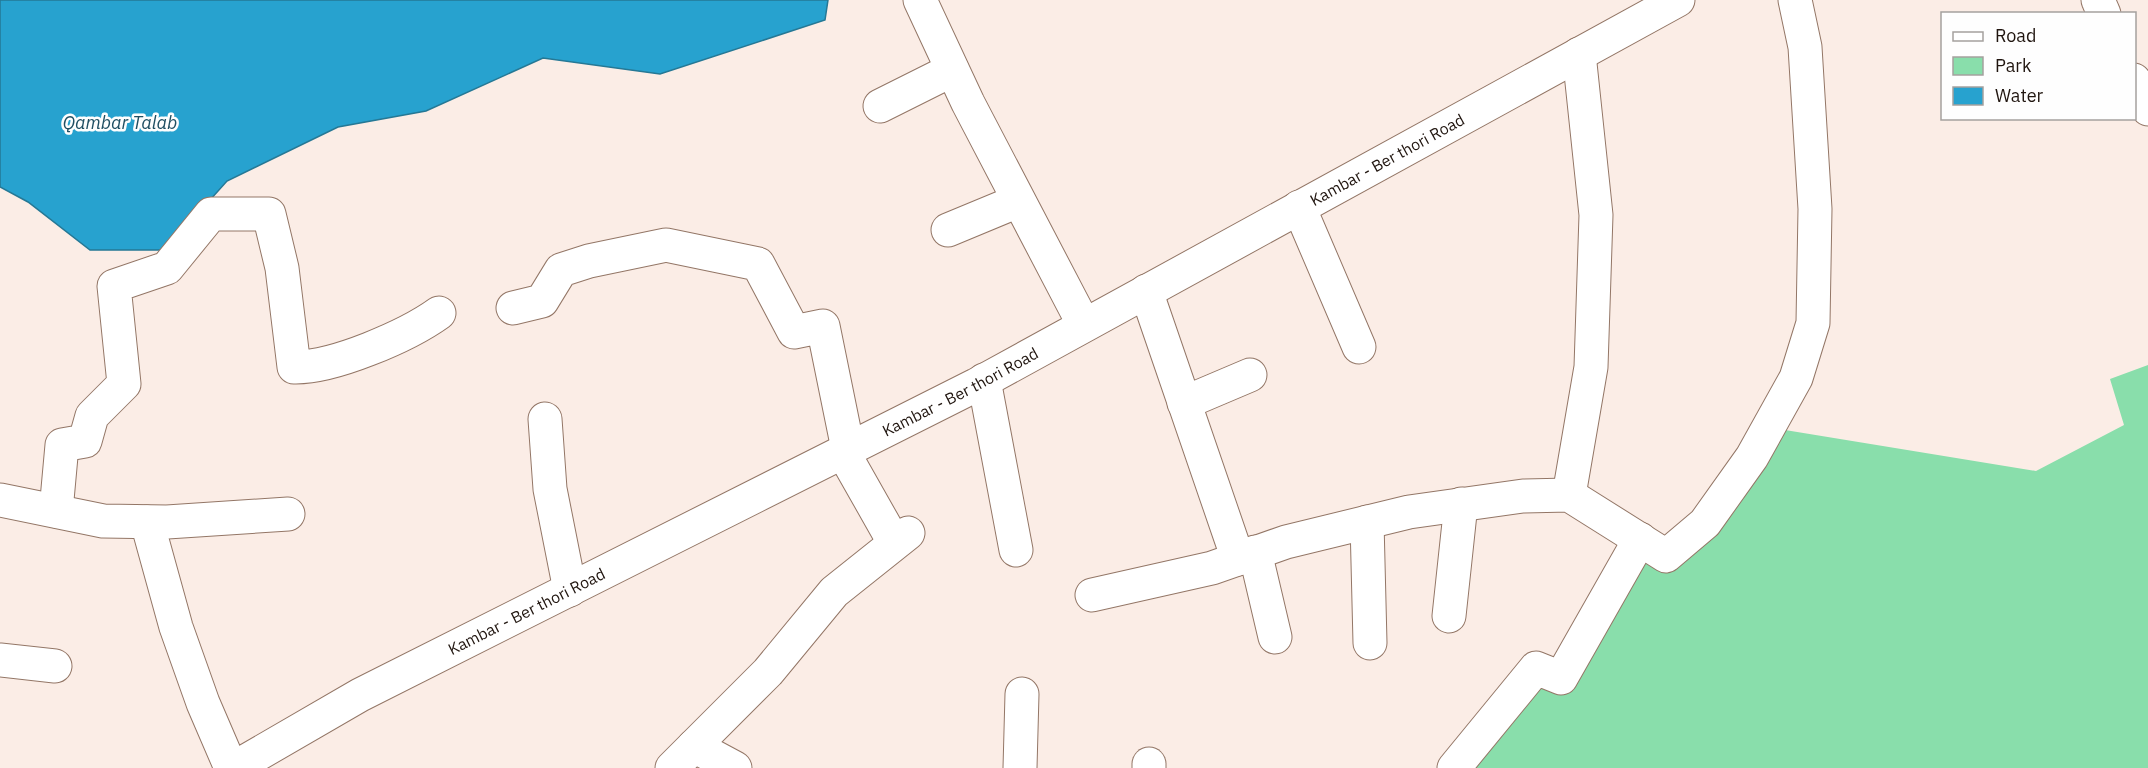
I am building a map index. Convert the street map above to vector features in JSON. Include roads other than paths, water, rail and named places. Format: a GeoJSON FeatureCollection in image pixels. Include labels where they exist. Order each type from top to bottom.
{"type":"FeatureCollection","features":[{"type":"Feature","properties":{"kind":"street"},"geometry":{"type":"LineString","coordinates":[[920,0],[952,70],[1084,326]]}},
{"type":"Feature","properties":{"kind":"street","name":"Kambar - Ber thori Road"},"geometry":{"type":"LineString","coordinates":[[233,768],[360,695],[984,380],[1678,0]]}},
{"type":"Feature","properties":{"kind":"street"},"geometry":{"type":"LineString","coordinates":[[1092,595],[1212,568],[1286,542],[1409,512],[1523,496],[1569,495],[1666,556],[1705,523],[1752,457],[1796,378],[1813,323],[1815,209],[1805,47],[1795,0]]}},
{"type":"Feature","properties":{"kind":"street"},"geometry":{"type":"LineString","coordinates":[[1569,495],[1591,367],[1596,215],[1579,54]]}},
{"type":"Feature","properties":{"kind":"street"},"geometry":{"type":"LineString","coordinates":[[880,106],[952,70]]}},
{"type":"Feature","properties":{"kind":"street"},"geometry":{"type":"LineString","coordinates":[[2136,84],[2148,109]]}},
{"type":"Feature","properties":{"kind":"street"},"geometry":{"type":"LineString","coordinates":[[948,230],[1018,201]]}},
{"type":"Feature","properties":{"kind":"street"},"geometry":{"type":"LineString","coordinates":[[1299,207],[1359,347]]}},
{"type":"Feature","properties":{"kind":"street"},"geometry":{"type":"LineString","coordinates":[[56,512],[62,445],[85,441],[92,416],[124,384],[114,286],[167,268],[211,214],[269,214],[282,268],[294,367],[313,367],[354,354],[417,329],[439,313]]}},
{"type":"Feature","properties":{"kind":"street"},"geometry":{"type":"LineString","coordinates":[[513,308],[542,301],[561,270],[589,261],[666,245],[758,264],[794,332],[822,326],[845,451],[901,538],[834,592],[768,672],[683,757]]}},
{"type":"Feature","properties":{"kind":"street"},"geometry":{"type":"LineString","coordinates":[[1146,291],[1184,403],[1246,555],[1275,637]]}},
{"type":"Feature","properties":{"kind":"street"},"geometry":{"type":"LineString","coordinates":[[1184,403],[1250,375]]}},
{"type":"Feature","properties":{"kind":"street"},"geometry":{"type":"LineString","coordinates":[[984,380],[1016,550]]}},
{"type":"Feature","properties":{"kind":"street"},"geometry":{"type":"LineString","coordinates":[[545,419],[550,489],[570,590]]}},
{"type":"Feature","properties":{"kind":"street"},"geometry":{"type":"LineString","coordinates":[[0,500],[103,521],[147,522],[288,514]]}},
{"type":"Feature","properties":{"kind":"street"},"geometry":{"type":"LineString","coordinates":[[1449,616],[1461,504]]}},
{"type":"Feature","properties":{"kind":"street"},"geometry":{"type":"LineString","coordinates":[[147,522],[176,627],[203,703],[233,768]]}},
{"type":"Feature","properties":{"kind":"street"},"geometry":{"type":"LineString","coordinates":[[1367,522],[1370,643]]}},
{"type":"Feature","properties":{"kind":"street"},"geometry":{"type":"LineString","coordinates":[[1454,768],[1536,668],[1561,678],[1640,539]]}},
{"type":"Feature","properties":{"kind":"street"},"geometry":{"type":"LineString","coordinates":[[0,660],[55,666]]}},
{"type":"Feature","properties":{"kind":"street"},"geometry":{"type":"LineString","coordinates":[[1020,768],[1022,694]]}},
{"type":"Feature","properties":{"kind":"street"},"geometry":{"type":"LineString","coordinates":[[683,757],[735,768]]}},
{"type":"Feature","properties":{"kind":"water","name":"Qambar Talab"},"geometry":{"type":"Polygon","coordinates":[[[0,0],[828,0],[825,20],[660,74],[543,58],[426,111],[338,127],[227,181],[165,250],[90,250],[28,202],[0,187],[0,0]]]}}]}
